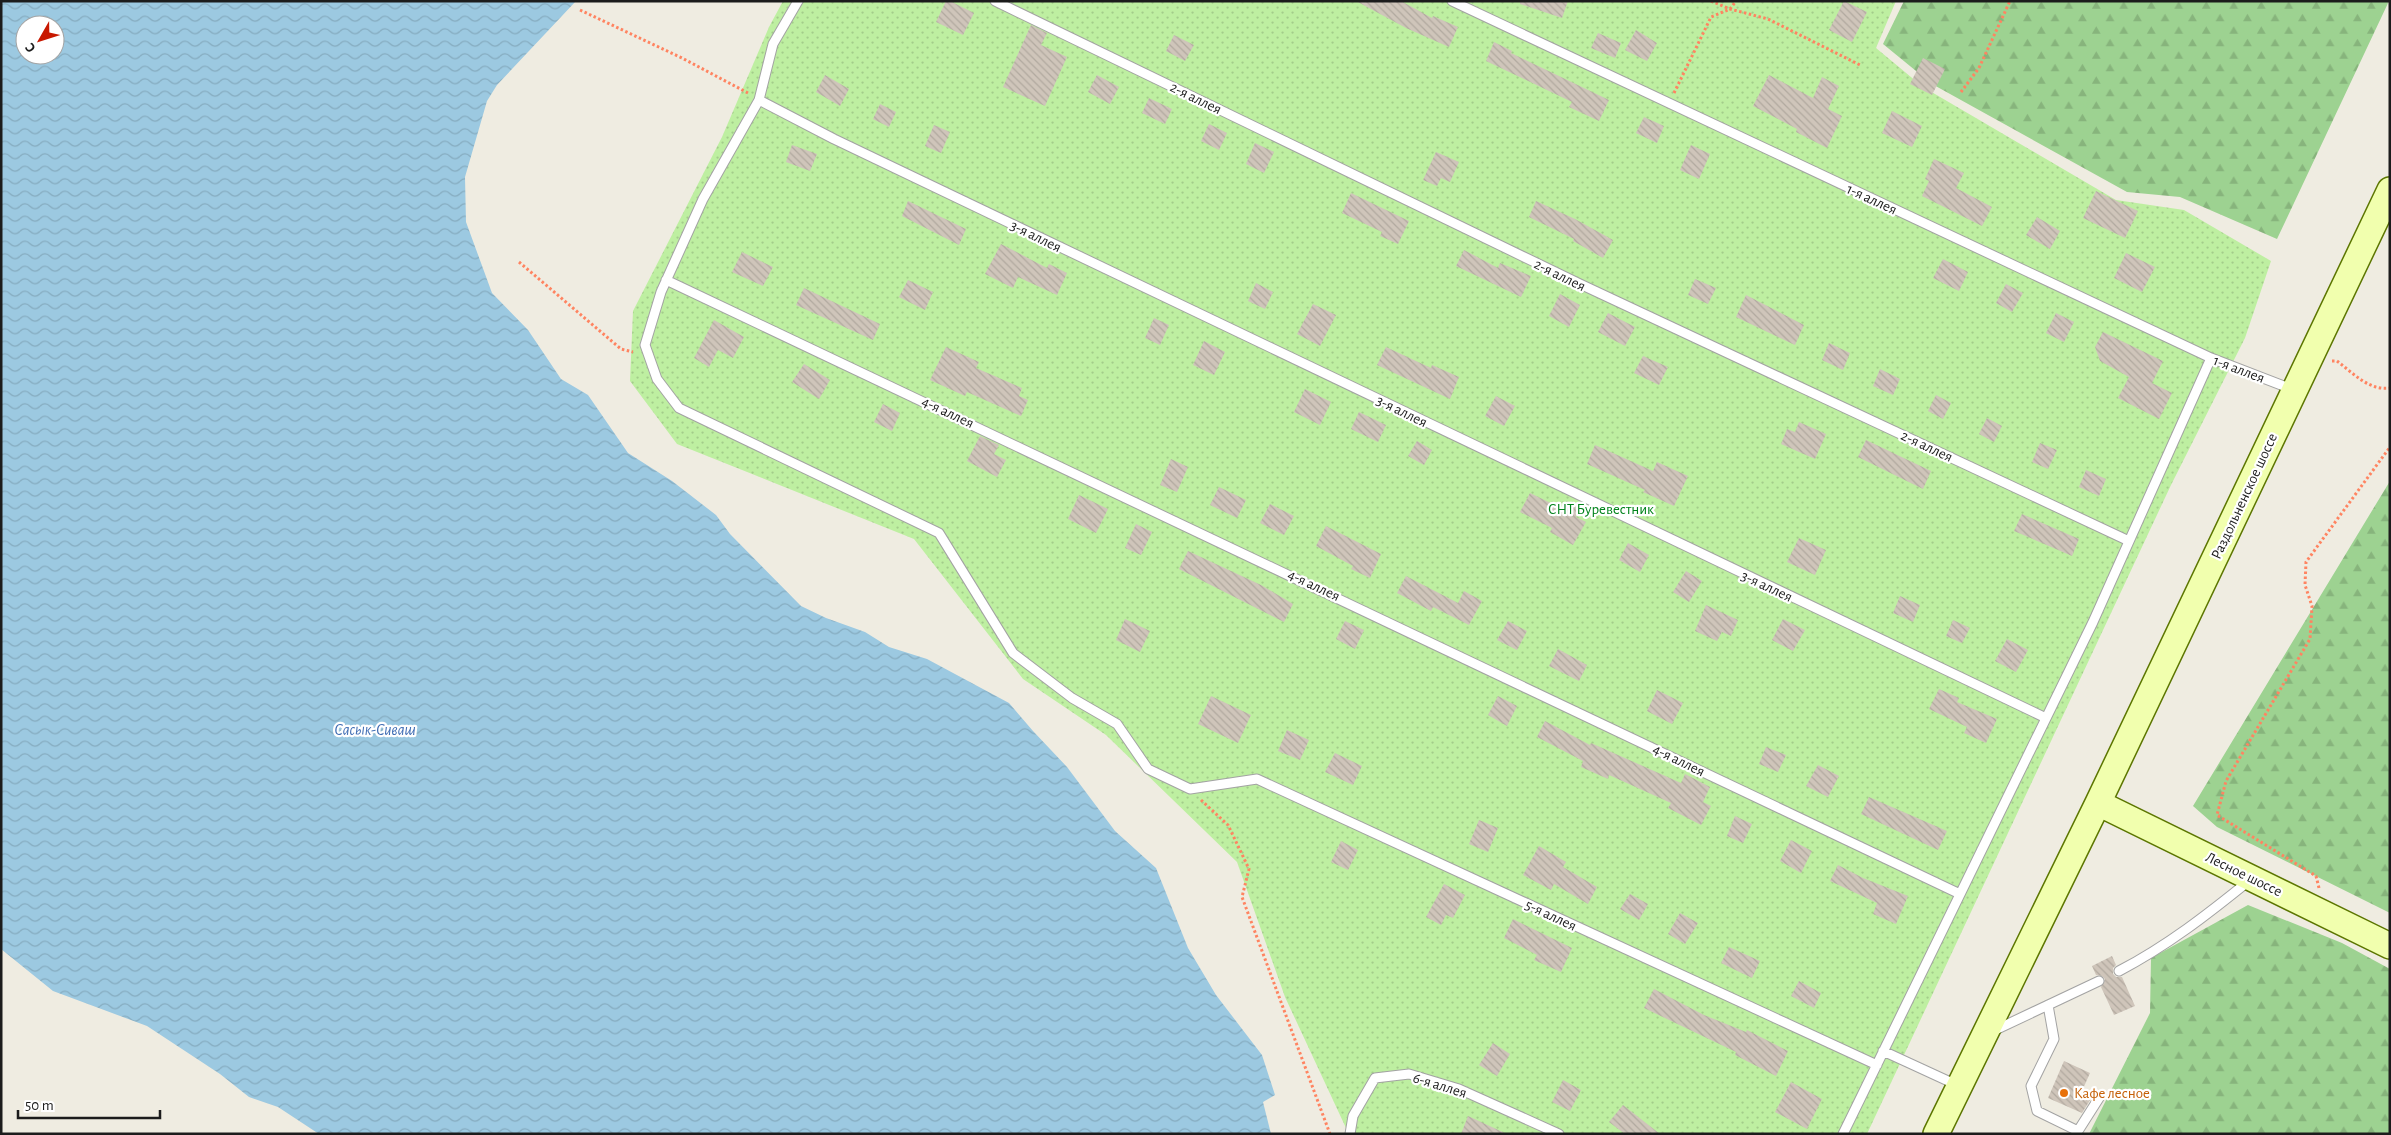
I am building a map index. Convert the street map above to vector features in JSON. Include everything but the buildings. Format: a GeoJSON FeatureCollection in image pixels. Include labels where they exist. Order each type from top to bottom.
{"type":"FeatureCollection","features":[{"type":"Feature","properties":{"kind":"main road","name":"Раздольненское шоссе"},"geometry":{"type":"LineString","coordinates":[[1936,1134],[2098,803],[2390,190]]}},
{"type":"Feature","properties":{"kind":"main road","name":"Лесное шоссе"},"geometry":{"type":"LineString","coordinates":[[2098,803],[2390,946]]}},
{"type":"Feature","properties":{"kind":"lane"},"geometry":{"type":"LineString","coordinates":[[798,1],[773,44],[760,100],[704,199],[666,280],[645,345],[658,379],[679,408],[940,532],[1013,653],[1072,698],[1117,724],[1148,769],[1190,789]]}},
{"type":"Feature","properties":{"kind":"lane","name":"2-я аллея"},"geometry":{"type":"LineString","coordinates":[[995,1],[1580,284],[2129,541]]}},
{"type":"Feature","properties":{"kind":"lane","name":"1-я аллея"},"geometry":{"type":"LineString","coordinates":[[1452,1],[2211,358],[2294,390]]}},
{"type":"Feature","properties":{"kind":"lane","name":"3-я аллея"},"geometry":{"type":"LineString","coordinates":[[760,100],[861,152],[2046,718]]}},
{"type":"Feature","properties":{"kind":"lane","name":"4-я аллея"},"geometry":{"type":"LineString","coordinates":[[666,280],[1960,894]]}},
{"type":"Feature","properties":{"kind":"lane"},"geometry":{"type":"LineString","coordinates":[[1843,1134],[2046,718],[2129,541],[2211,358]]}},
{"type":"Feature","properties":{"kind":"lane","name":"5-я аллея"},"geometry":{"type":"LineString","coordinates":[[1190,789],[1257,779],[1876,1064]]}},
{"type":"Feature","properties":{"kind":"lane"},"geometry":{"type":"LineString","coordinates":[[2119,971],[2146,957],[2202,920],[2252,878]]}},
{"type":"Feature","properties":{"kind":"lane"},"geometry":{"type":"LineString","coordinates":[[1984,1035],[2099,981]]}},
{"type":"Feature","properties":{"kind":"lane"},"geometry":{"type":"LineString","coordinates":[[2048,1006],[2054,1039],[2031,1086],[2037,1111],[2078,1131],[2100,1098]]}},
{"type":"Feature","properties":{"kind":"lane"},"geometry":{"type":"LineString","coordinates":[[1883,1051],[1959,1086]]}},
{"type":"Feature","properties":{"kind":"lane","name":"6-я аллея"},"geometry":{"type":"LineString","coordinates":[[1350,1134],[1353,1116],[1375,1078],[1409,1074],[1459,1089],[1558,1134]]}},
{"type":"Feature","properties":{"kind":"path"},"geometry":{"type":"LineString","coordinates":[[1711,1],[1730,9],[1768,19],[1860,65]]}},
{"type":"Feature","properties":{"kind":"path"},"geometry":{"type":"LineString","coordinates":[[1669,104],[1711,17],[1730,9],[1736,1]]}},
{"type":"Feature","properties":{"kind":"path"},"geometry":{"type":"LineString","coordinates":[[1961,92],[1980,68],[2010,1]]}},
{"type":"Feature","properties":{"kind":"path"},"geometry":{"type":"LineString","coordinates":[[580,10],[682,58],[760,100]]}},
{"type":"Feature","properties":{"kind":"path"},"geometry":{"type":"LineString","coordinates":[[519,262],[621,349],[648,355]]}},
{"type":"Feature","properties":{"kind":"path"},"geometry":{"type":"LineString","coordinates":[[2330,360],[2337,361],[2364,382],[2379,390],[2390,388]]}},
{"type":"Feature","properties":{"kind":"path"},"geometry":{"type":"LineString","coordinates":[[2327,915],[2316,876],[2217,815],[2226,781],[2310,639],[2312,606],[2305,585],[2306,562],[2390,447]]}},
{"type":"Feature","properties":{"kind":"path"},"geometry":{"type":"LineString","coordinates":[[1190,789],[1228,825],[1249,869],[1242,898],[1330,1134]]}},
{"type":"Feature","properties":{"kind":"green space","name":"СНТ Буревестник"},"geometry":{"type":"Polygon","coordinates":[[[783,1],[1896,1],[1876,48],[1923,87],[2116,200],[2184,210],[2271,261],[2245,338],[2171,485],[1867,1134],[1346,1134],[1346,1128],[1285,997],[1237,862],[1106,735],[1023,679],[914,539],[677,444],[630,381],[633,311],[722,137],[769,27],[783,1]]]}},
{"type":"Feature","properties":{"kind":"green space"},"geometry":{"type":"Polygon","coordinates":[[[1904,1],[2389,1],[2277,239],[2180,197],[2127,192],[1932,84],[1883,44],[1904,1]]]}},
{"type":"Feature","properties":{"kind":"green space"},"geometry":{"type":"Polygon","coordinates":[[[2390,481],[2390,913],[2217,827],[2193,806],[2390,481]]]}},
{"type":"Feature","properties":{"kind":"green space"},"geometry":{"type":"Polygon","coordinates":[[[2248,905],[2342,943],[2390,969],[2390,1134],[2089,1134],[2150,1013],[2151,958],[2248,905]]]}},
{"type":"Feature","properties":{"kind":"water","name":"Сасык-Сиваш"},"geometry":{"type":"Polygon","coordinates":[[[1,1],[576,1],[497,85],[487,101],[465,177],[466,222],[492,293],[528,330],[561,379],[588,395],[628,453],[672,481],[716,515],[730,534],[801,606],[826,618],[865,632],[889,647],[927,659],[1009,703],[1067,767],[1115,831],[1156,868],[1188,948],[1216,995],[1262,1055],[1275,1095],[1263,1102],[1271,1134],[319,1134],[278,1107],[249,1097],[220,1074],[147,1026],[53,991],[1,949],[1,1]]]}},
{"type":"Feature","properties":{"kind":"place","name":"Кафе лесное"},"geometry":{"type":"Point","coordinates":[2064,1093]}}]}
